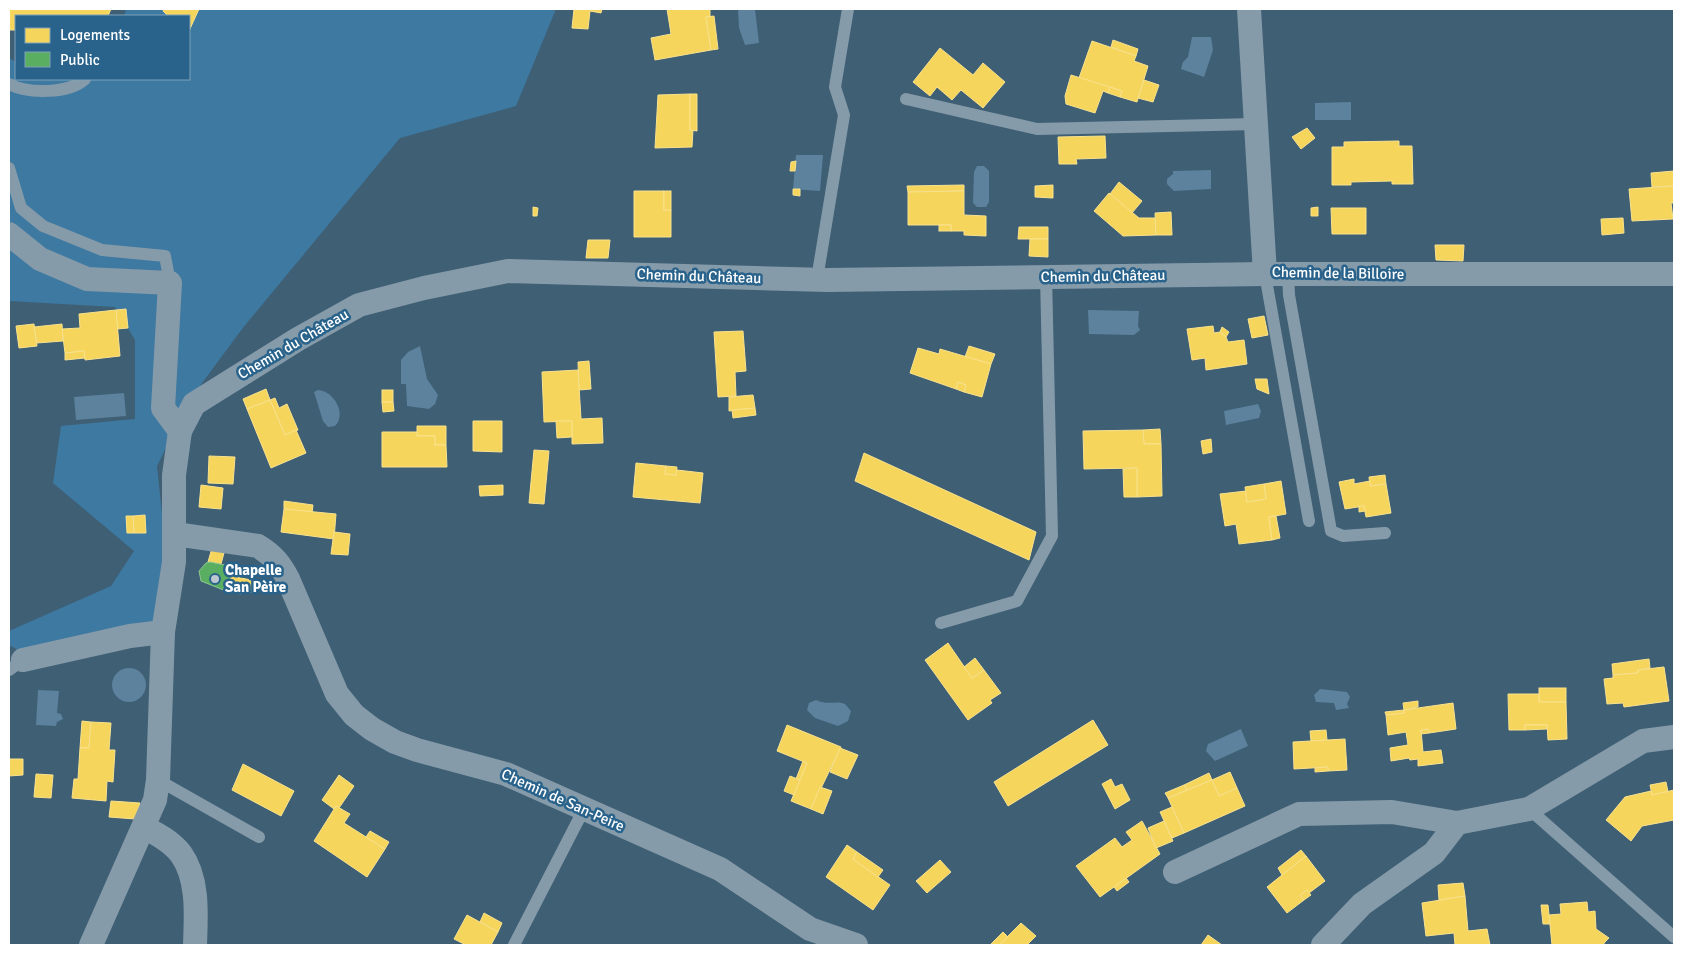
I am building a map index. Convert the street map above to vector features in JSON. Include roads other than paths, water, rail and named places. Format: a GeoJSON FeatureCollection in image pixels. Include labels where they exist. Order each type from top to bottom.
{"type":"FeatureCollection","features":[{"type":"Feature","properties":{"kind":"street","name":"Chemin de la Billoire"},"geometry":{"type":"LineString","coordinates":[[1249,9],[1256,124],[1277,274],[1674,274]]}},
{"type":"Feature","properties":{"kind":"street"},"geometry":{"type":"LineString","coordinates":[[9,234],[40,259],[87,279],[170,283],[163,408],[180,431]]}},
{"type":"Feature","properties":{"kind":"street","name":"Chemin du Château"},"geometry":{"type":"LineString","coordinates":[[91,945],[155,800],[158,780],[163,632],[174,562],[176,534],[174,475],[180,431],[194,404],[298,339],[359,306],[424,288],[508,271],[817,279],[1277,274]]}},
{"type":"Feature","properties":{"kind":"street","name":"Chemin de San-Peire"},"geometry":{"type":"LineString","coordinates":[[176,534],[258,546],[270,553],[280,563],[288,579],[336,694],[354,715],[372,729],[395,742],[417,750],[506,774],[720,869],[810,929],[856,945]]}},
{"type":"Feature","properties":{"kind":"street"},"geometry":{"type":"LineString","coordinates":[[16,665],[130,636],[163,632]]}},
{"type":"Feature","properties":{"kind":"street"},"geometry":{"type":"LineString","coordinates":[[1174,872],[1299,814],[1392,812],[1457,823],[1529,809],[1643,741],[1674,737]]}},
{"type":"Feature","properties":{"kind":"street"},"geometry":{"type":"LineString","coordinates":[[1324,945],[1362,904],[1434,853],[1457,823]]}},
{"type":"Feature","properties":{"kind":"street"},"geometry":{"type":"LineString","coordinates":[[144,827],[166,840],[182,855],[191,878],[196,903],[195,945]]}},
{"type":"Feature","properties":{"kind":"lane"},"geometry":{"type":"LineString","coordinates":[[817,279],[844,115],[835,87],[848,9]]}},
{"type":"Feature","properties":{"kind":"lane"},"geometry":{"type":"LineString","coordinates":[[9,84],[19,90],[48,92],[82,80]]}},
{"type":"Feature","properties":{"kind":"lane"},"geometry":{"type":"LineString","coordinates":[[906,99],[1037,129],[1256,124]]}},
{"type":"Feature","properties":{"kind":"lane"},"geometry":{"type":"LineString","coordinates":[[9,168],[21,208],[43,226],[102,250],[164,256],[170,283]]}},
{"type":"Feature","properties":{"kind":"lane"},"geometry":{"type":"LineString","coordinates":[[1277,274],[1309,521]]}},
{"type":"Feature","properties":{"kind":"lane"},"geometry":{"type":"LineString","coordinates":[[1277,274],[1289,295],[1331,531],[1342,536],[1385,533]]}},
{"type":"Feature","properties":{"kind":"lane"},"geometry":{"type":"LineString","coordinates":[[941,623],[1017,601],[1052,536],[1046,276]]}},
{"type":"Feature","properties":{"kind":"lane"},"geometry":{"type":"LineString","coordinates":[[158,780],[259,837]]}},
{"type":"Feature","properties":{"kind":"lane"},"geometry":{"type":"LineString","coordinates":[[514,945],[584,809]]}},
{"type":"Feature","properties":{"kind":"lane"},"geometry":{"type":"LineString","coordinates":[[1529,809],[1674,937]]}},
{"type":"Feature","properties":{"kind":"place","name":"Chapelle San Pèire"},"geometry":{"type":"Point","coordinates":[215,579]}}]}
